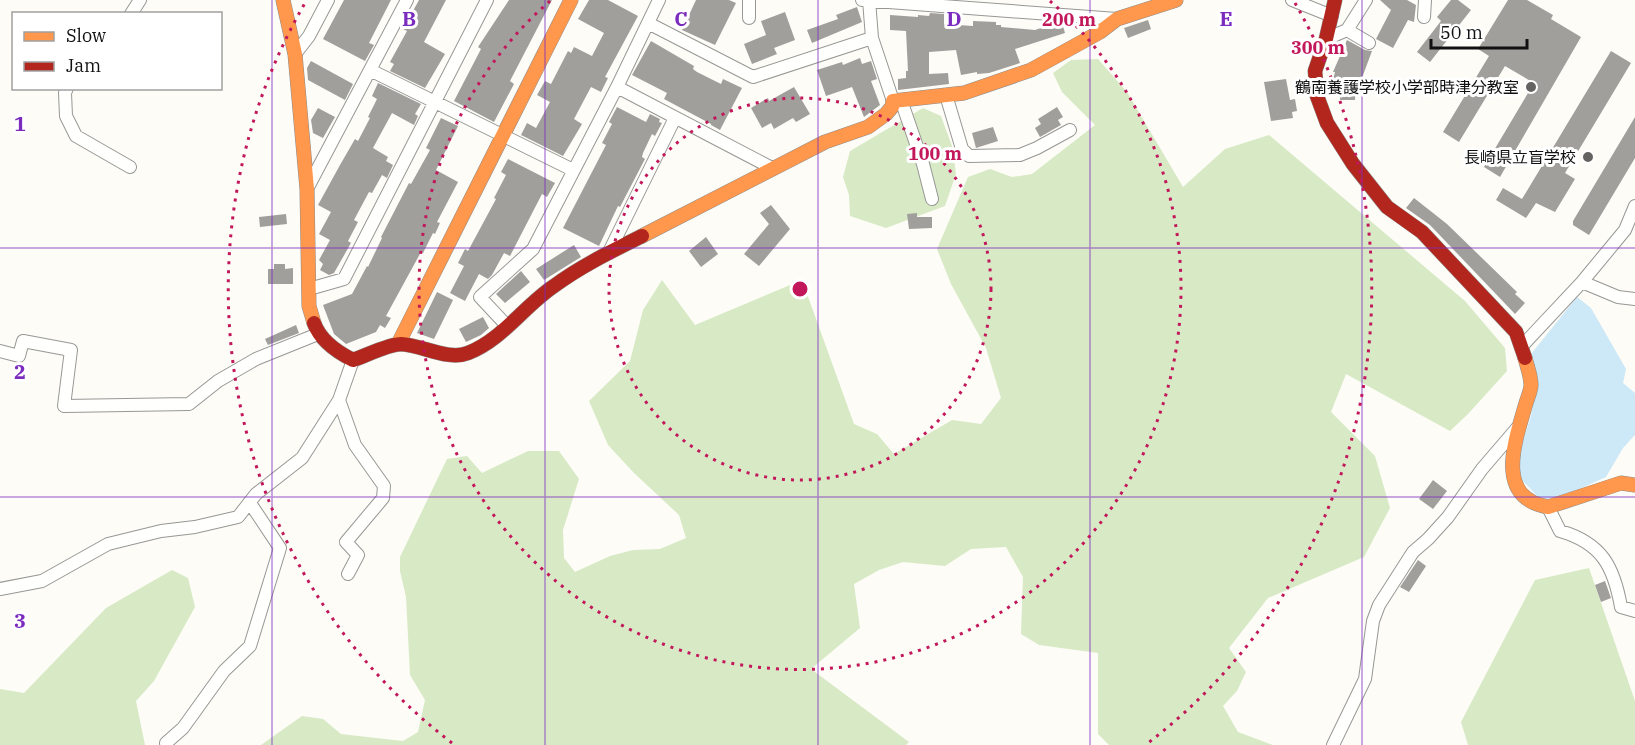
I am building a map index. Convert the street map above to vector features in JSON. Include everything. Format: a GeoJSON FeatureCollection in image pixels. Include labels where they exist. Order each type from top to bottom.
{"type":"FeatureCollection","features":[{"type":"Feature","properties":{"kind":"street"},"geometry":{"type":"LineString","coordinates":[[283,0],[295,54],[307,189],[309,306],[318,334],[341,354],[353,360],[398,344],[426,348],[451,356],[466,354],[487,344],[553,286],[609,252],[688,214],[825,142],[868,127],[886,114],[898,100],[964,93],[1031,70],[1100,32],[1117,19],[1176,0]]}},
{"type":"Feature","properties":{"kind":"street"},"geometry":{"type":"LineString","coordinates":[[295,54],[309,36],[328,0]]}},
{"type":"Feature","properties":{"kind":"street"},"geometry":{"type":"LineString","coordinates":[[307,189],[407,0]]}},
{"type":"Feature","properties":{"kind":"street"},"geometry":{"type":"LineString","coordinates":[[309,290],[344,279],[487,0]]}},
{"type":"Feature","properties":{"kind":"street"},"geometry":{"type":"LineString","coordinates":[[398,344],[572,0]]}},
{"type":"Feature","properties":{"kind":"street"},"geometry":{"type":"LineString","coordinates":[[508,327],[480,297],[532,249],[617,87],[659,0]]}},
{"type":"Feature","properties":{"kind":"street"},"geometry":{"type":"LineString","coordinates":[[749,0],[749,18]]}},
{"type":"Feature","properties":{"kind":"street"},"geometry":{"type":"LineString","coordinates":[[862,0],[1002,5],[1117,19]]}},
{"type":"Feature","properties":{"kind":"street"},"geometry":{"type":"LineString","coordinates":[[869,0],[872,38],[923,164],[932,199]]}},
{"type":"Feature","properties":{"kind":"street"},"geometry":{"type":"LineString","coordinates":[[1292,0],[1332,16]]}},
{"type":"Feature","properties":{"kind":"street"},"geometry":{"type":"LineString","coordinates":[[1335,0],[1326,39],[1315,71],[1317,96],[1327,123],[1387,207],[1422,232],[1457,268],[1516,332],[1522,346],[1531,385],[1512,455],[1513,474],[1518,490],[1537,505],[1548,507],[1621,483],[1635,485]]}},
{"type":"Feature","properties":{"kind":"street"},"geometry":{"type":"LineString","coordinates":[[1326,39],[1347,30],[1366,0]]}},
{"type":"Feature","properties":{"kind":"street"},"geometry":{"type":"LineString","coordinates":[[1424,17],[1425,0]]}},
{"type":"Feature","properties":{"kind":"street"},"geometry":{"type":"LineString","coordinates":[[648,22],[753,77],[872,38]]}},
{"type":"Feature","properties":{"kind":"street"},"geometry":{"type":"LineString","coordinates":[[1347,30],[1369,43]]}},
{"type":"Feature","properties":{"kind":"street"},"geometry":{"type":"LineString","coordinates":[[370,70],[573,170]]}},
{"type":"Feature","properties":{"kind":"street"},"geometry":{"type":"LineString","coordinates":[[617,87],[772,168]]}},
{"type":"Feature","properties":{"kind":"street"},"geometry":{"type":"LineString","coordinates":[[66,90],[66,116],[76,136],[130,167]]}},
{"type":"Feature","properties":{"kind":"street"},"geometry":{"type":"LineString","coordinates":[[946,94],[962,149],[969,156],[1020,155],[1070,130]]}},
{"type":"Feature","properties":{"kind":"street"},"geometry":{"type":"LineString","coordinates":[[609,252],[675,118]]}},
{"type":"Feature","properties":{"kind":"street"},"geometry":{"type":"LineString","coordinates":[[1522,346],[1582,282],[1625,230],[1635,206]]}},
{"type":"Feature","properties":{"kind":"street"},"geometry":{"type":"LineString","coordinates":[[1582,282],[1618,297],[1635,300]]}},
{"type":"Feature","properties":{"kind":"street"},"geometry":{"type":"LineString","coordinates":[[0,351],[19,356],[23,341],[70,350],[64,406],[189,404],[218,381],[256,359],[318,334]]}},
{"type":"Feature","properties":{"kind":"street"},"geometry":{"type":"LineString","coordinates":[[0,589],[42,581],[108,544],[161,531],[238,517],[256,494],[302,458],[339,400],[353,360]]}},
{"type":"Feature","properties":{"kind":"street"},"geometry":{"type":"LineString","coordinates":[[339,400],[355,445],[384,486],[384,498],[346,542],[358,555],[348,574]]}},
{"type":"Feature","properties":{"kind":"street"},"geometry":{"type":"LineString","coordinates":[[1333,745],[1365,679],[1373,621],[1379,605],[1413,552],[1448,517],[1482,469],[1518,427]]}},
{"type":"Feature","properties":{"kind":"street"},"geometry":{"type":"LineString","coordinates":[[166,743],[183,728],[224,671],[250,646],[280,548],[250,503]]}},
{"type":"Feature","properties":{"kind":"street"},"geometry":{"type":"LineString","coordinates":[[1548,507],[1560,531],[1582,539],[1600,555],[1616,580],[1621,607],[1635,611]]}},
{"type":"Feature","properties":{"kind":"green space"},"geometry":{"type":"Polygon","coordinates":[[[1098,59],[1127,92],[1183,187],[1225,149],[1269,135],[1465,301],[1505,348],[1507,371],[1450,431],[1346,374],[1331,412],[1375,456],[1390,508],[1364,557],[1268,598],[1229,648],[1246,672],[1237,691],[1223,706],[1238,732],[1273,745],[1109,745],[1098,734],[1098,653],[1039,645],[1021,634],[1023,577],[1006,547],[971,549],[945,566],[903,562],[879,570],[854,584],[860,628],[811,669],[909,742],[906,745],[261,745],[302,716],[323,719],[341,734],[403,741],[418,732],[425,700],[410,675],[406,597],[400,571],[400,557],[447,459],[467,456],[482,473],[528,451],[559,451],[579,479],[563,530],[564,558],[575,572],[610,556],[633,550],[660,549],[686,538],[679,515],[608,445],[589,401],[630,361],[643,310],[662,280],[695,325],[802,280],[854,424],[877,434],[894,454],[952,420],[981,424],[1001,398],[986,348],[951,284],[937,249],[968,177],[990,169],[1012,177],[1032,174],[1095,125],[1062,92],[1053,73],[1071,60],[1098,59]]]}},
{"type":"Feature","properties":{"kind":"green space"},"geometry":{"type":"Polygon","coordinates":[[[923,108],[941,116],[952,146],[956,174],[945,206],[886,228],[850,216],[849,195],[843,177],[850,151],[923,108]]]}},
{"type":"Feature","properties":{"kind":"green space"},"geometry":{"type":"Polygon","coordinates":[[[1589,568],[1635,701],[1635,745],[1468,745],[1461,722],[1535,580],[1589,568]]]}},
{"type":"Feature","properties":{"kind":"green space"},"geometry":{"type":"Polygon","coordinates":[[[172,570],[188,578],[195,607],[154,681],[136,701],[145,745],[0,745],[0,689],[24,693],[106,608],[172,570]]]}},
{"type":"Feature","properties":{"kind":"water"},"geometry":{"type":"Polygon","coordinates":[[[1577,297],[1591,308],[1626,369],[1623,383],[1635,393],[1635,435],[1623,448],[1606,477],[1553,501],[1539,498],[1523,481],[1518,472],[1519,454],[1531,416],[1538,379],[1531,354],[1577,297]]]}},
{"type":"Feature","properties":{"kind":"building"},"geometry":{"type":"Polygon","coordinates":[[[344,0],[391,0],[369,43],[374,45],[365,61],[323,39],[344,0]]]}},
{"type":"Feature","properties":{"kind":"building"},"geometry":{"type":"Polygon","coordinates":[[[419,0],[446,0],[424,42],[445,54],[425,88],[390,71],[394,64],[390,62],[407,31],[403,29],[419,0]]]}},
{"type":"Feature","properties":{"kind":"building"},"geometry":{"type":"Polygon","coordinates":[[[509,0],[552,0],[510,81],[514,84],[494,122],[454,101],[481,49],[478,47],[509,0]]]}},
{"type":"Feature","properties":{"kind":"building"},"geometry":{"type":"Polygon","coordinates":[[[589,0],[608,0],[638,16],[605,77],[608,78],[601,92],[591,87],[574,119],[582,124],[563,156],[521,135],[527,123],[536,128],[550,102],[537,95],[545,81],[551,84],[568,51],[571,53],[574,47],[592,56],[604,33],[578,19],[589,0]]]}},
{"type":"Feature","properties":{"kind":"building"},"geometry":{"type":"Polygon","coordinates":[[[696,0],[729,0],[736,3],[715,45],[682,30],[696,0]]]}},
{"type":"Feature","properties":{"kind":"building"},"geometry":{"type":"Polygon","coordinates":[[[1380,0],[1407,0],[1416,5],[1414,22],[1408,20],[1393,48],[1376,39],[1391,10],[1380,0]]]}},
{"type":"Feature","properties":{"kind":"building"},"geometry":{"type":"Polygon","coordinates":[[[1451,0],[1458,0],[1471,10],[1430,62],[1417,52],[1441,21],[1437,17],[1451,0]]]}},
{"type":"Feature","properties":{"kind":"building"},"geometry":{"type":"Polygon","coordinates":[[[1508,0],[1527,0],[1553,15],[1551,19],[1581,37],[1500,177],[1484,167],[1534,83],[1505,66],[1459,142],[1443,132],[1489,56],[1478,49],[1508,0]]]}},
{"type":"Feature","properties":{"kind":"building"},"geometry":{"type":"Polygon","coordinates":[[[857,7],[862,22],[812,43],[807,30],[838,19],[836,15],[857,7]]]}},
{"type":"Feature","properties":{"kind":"building"},"geometry":{"type":"Polygon","coordinates":[[[785,12],[795,40],[774,48],[777,54],[752,64],[744,44],[766,35],[761,21],[785,12]]]}},
{"type":"Feature","properties":{"kind":"building"},"geometry":{"type":"Polygon","coordinates":[[[930,13],[944,14],[944,24],[973,26],[973,21],[996,22],[996,25],[1001,25],[1001,27],[1035,30],[1062,23],[1065,33],[1015,49],[1020,63],[989,73],[977,74],[977,72],[961,75],[956,50],[929,52],[929,74],[948,73],[949,84],[898,90],[898,79],[906,78],[906,71],[908,71],[906,31],[890,30],[890,15],[918,17],[918,15],[929,16],[930,13]]]}},
{"type":"Feature","properties":{"kind":"building"},"geometry":{"type":"Polygon","coordinates":[[[1148,20],[1151,29],[1128,38],[1124,28],[1148,20]]]}},
{"type":"Feature","properties":{"kind":"building"},"geometry":{"type":"Polygon","coordinates":[[[1347,40],[1365,50],[1372,51],[1359,86],[1356,85],[1355,100],[1340,100],[1341,82],[1333,80],[1335,72],[1333,72],[1347,40]]]}},
{"type":"Feature","properties":{"kind":"building"},"geometry":{"type":"Polygon","coordinates":[[[651,41],[694,66],[693,69],[697,72],[721,84],[723,79],[742,88],[720,130],[664,99],[667,93],[632,75],[651,41]]]}},
{"type":"Feature","properties":{"kind":"building"},"geometry":{"type":"Polygon","coordinates":[[[1611,51],[1631,63],[1565,173],[1575,179],[1555,212],[1536,203],[1526,218],[1496,200],[1503,188],[1522,199],[1611,51]]]}},
{"type":"Feature","properties":{"kind":"building"},"geometry":{"type":"Polygon","coordinates":[[[860,58],[862,64],[871,61],[877,79],[871,81],[880,105],[864,117],[852,87],[826,96],[817,70],[842,62],[843,65],[860,58]]]}},
{"type":"Feature","properties":{"kind":"building"},"geometry":{"type":"Polygon","coordinates":[[[311,61],[353,84],[345,100],[308,80],[307,68],[311,61]]]}},
{"type":"Feature","properties":{"kind":"building"},"geometry":{"type":"Polygon","coordinates":[[[1286,79],[1290,100],[1295,99],[1297,111],[1292,112],[1293,118],[1271,121],[1264,82],[1286,79]]]}},
{"type":"Feature","properties":{"kind":"building"},"geometry":{"type":"Polygon","coordinates":[[[378,83],[421,104],[415,114],[418,116],[414,125],[392,113],[373,148],[388,157],[386,161],[393,165],[387,178],[382,175],[372,193],[369,192],[354,220],[358,222],[348,241],[351,243],[334,273],[329,275],[320,270],[323,264],[319,260],[330,240],[319,234],[331,212],[318,205],[355,139],[358,141],[370,118],[368,117],[377,99],[372,96],[378,83]]]}},
{"type":"Feature","properties":{"kind":"building"},"geometry":{"type":"Polygon","coordinates":[[[794,87],[810,114],[796,122],[793,118],[774,129],[771,123],[762,128],[751,108],[794,87]]]}},
{"type":"Feature","properties":{"kind":"building"},"geometry":{"type":"Polygon","coordinates":[[[617,107],[646,122],[650,114],[660,119],[659,122],[662,123],[655,136],[652,134],[643,153],[642,157],[645,159],[620,207],[618,206],[599,246],[563,228],[606,145],[602,143],[612,124],[609,122],[617,107]]]}},
{"type":"Feature","properties":{"kind":"building"},"geometry":{"type":"Polygon","coordinates":[[[1057,107],[1063,117],[1058,120],[1061,125],[1040,137],[1035,128],[1041,124],[1038,119],[1057,107]]]}},
{"type":"Feature","properties":{"kind":"building"},"geometry":{"type":"Polygon","coordinates":[[[318,108],[335,117],[323,138],[313,133],[311,120],[318,108]]]}},
{"type":"Feature","properties":{"kind":"building"},"geometry":{"type":"Polygon","coordinates":[[[1635,117],[1635,158],[1589,235],[1573,225],[1573,221],[1635,117]]]}},
{"type":"Feature","properties":{"kind":"building"},"geometry":{"type":"Polygon","coordinates":[[[441,118],[458,126],[436,170],[458,182],[437,222],[440,223],[435,234],[433,233],[423,253],[421,252],[386,316],[391,318],[385,328],[380,325],[376,332],[346,344],[334,334],[323,305],[352,294],[368,267],[409,183],[411,184],[430,150],[426,148],[441,118]]]}},
{"type":"Feature","properties":{"kind":"building"},"geometry":{"type":"Polygon","coordinates":[[[993,127],[998,141],[976,148],[972,133],[993,127]]]}},
{"type":"Feature","properties":{"kind":"building"},"geometry":{"type":"Polygon","coordinates":[[[508,159],[555,183],[547,197],[542,194],[510,256],[504,253],[488,279],[479,274],[465,301],[450,293],[464,266],[458,263],[465,249],[468,251],[496,199],[494,198],[506,175],[501,172],[508,159]]]}},
{"type":"Feature","properties":{"kind":"building"},"geometry":{"type":"Polygon","coordinates":[[[1414,198],[1447,224],[1517,292],[1515,294],[1525,303],[1515,314],[1430,225],[1406,208],[1414,198]]]}},
{"type":"Feature","properties":{"kind":"building"},"geometry":{"type":"Polygon","coordinates":[[[771,205],[790,229],[759,266],[744,254],[769,224],[760,213],[771,205]]]}},
{"type":"Feature","properties":{"kind":"building"},"geometry":{"type":"Polygon","coordinates":[[[917,213],[917,217],[932,217],[932,228],[909,229],[907,214],[917,213]]]}},
{"type":"Feature","properties":{"kind":"building"},"geometry":{"type":"Polygon","coordinates":[[[286,214],[287,224],[260,227],[259,217],[286,214]]]}},
{"type":"Feature","properties":{"kind":"building"},"geometry":{"type":"Polygon","coordinates":[[[706,237],[718,254],[701,267],[689,251],[706,237]]]}},
{"type":"Feature","properties":{"kind":"building"},"geometry":{"type":"Polygon","coordinates":[[[574,245],[581,257],[544,280],[536,269],[574,245]]]}},
{"type":"Feature","properties":{"kind":"building"},"geometry":{"type":"Polygon","coordinates":[[[274,264],[285,264],[285,269],[293,268],[293,284],[268,284],[268,269],[274,269],[274,264]]]}},
{"type":"Feature","properties":{"kind":"building"},"geometry":{"type":"Polygon","coordinates":[[[521,271],[530,282],[505,303],[496,294],[521,271]]]}},
{"type":"Feature","properties":{"kind":"building"},"geometry":{"type":"Polygon","coordinates":[[[437,292],[453,300],[434,339],[417,333],[437,292]]]}},
{"type":"Feature","properties":{"kind":"building"},"geometry":{"type":"Polygon","coordinates":[[[483,317],[489,328],[481,335],[466,342],[459,329],[483,317]]]}},
{"type":"Feature","properties":{"kind":"building"},"geometry":{"type":"Polygon","coordinates":[[[296,325],[299,333],[268,345],[265,339],[296,325]]]}},
{"type":"Feature","properties":{"kind":"building"},"geometry":{"type":"Polygon","coordinates":[[[1433,480],[1447,491],[1433,509],[1419,499],[1433,480]]]}},
{"type":"Feature","properties":{"kind":"building"},"geometry":{"type":"Polygon","coordinates":[[[1418,560],[1426,566],[1409,592],[1400,587],[1418,560]]]}},
{"type":"Feature","properties":{"kind":"building"},"geometry":{"type":"Polygon","coordinates":[[[1605,581],[1611,598],[1601,602],[1595,585],[1605,581]]]}},
{"type":"Feature","properties":{"kind":"traffic: slow"},"geometry":{"type":"LineString","coordinates":[[283,0],[295,54],[307,189],[309,306],[314,323]]}},
{"type":"Feature","properties":{"kind":"traffic: slow"},"geometry":{"type":"LineString","coordinates":[[398,344],[571,0]]}},
{"type":"Feature","properties":{"kind":"traffic: slow"},"geometry":{"type":"LineString","coordinates":[[642,236],[825,142],[868,127],[886,114],[892,107],[893,101],[964,93],[1031,70],[1100,32],[1117,19],[1176,0]]}},
{"type":"Feature","properties":{"kind":"traffic: slow"},"geometry":{"type":"LineString","coordinates":[[1525,358],[1531,387],[1517,433],[1513,465],[1514,479],[1520,492],[1531,501],[1548,507],[1621,483],[1635,485]]}},
{"type":"Feature","properties":{"kind":"traffic: jam"},"geometry":{"type":"LineString","coordinates":[[1335,0],[1326,39],[1315,71],[1317,96],[1327,123],[1353,164],[1387,207],[1422,232],[1516,332],[1525,358]]}},
{"type":"Feature","properties":{"kind":"traffic: jam"},"geometry":{"type":"LineString","coordinates":[[314,323],[320,335],[330,345],[353,360],[401,344],[444,354],[468,353],[492,340],[543,294],[564,279],[642,236]]}},
{"type":"Feature","properties":{"kind":"place","name":"鶴南養護学校小学部時津分教室"},"geometry":{"type":"Point","coordinates":[1531,87]}},
{"type":"Feature","properties":{"kind":"place","name":"長崎県立盲学校"},"geometry":{"type":"Point","coordinates":[1588,157]}}]}
